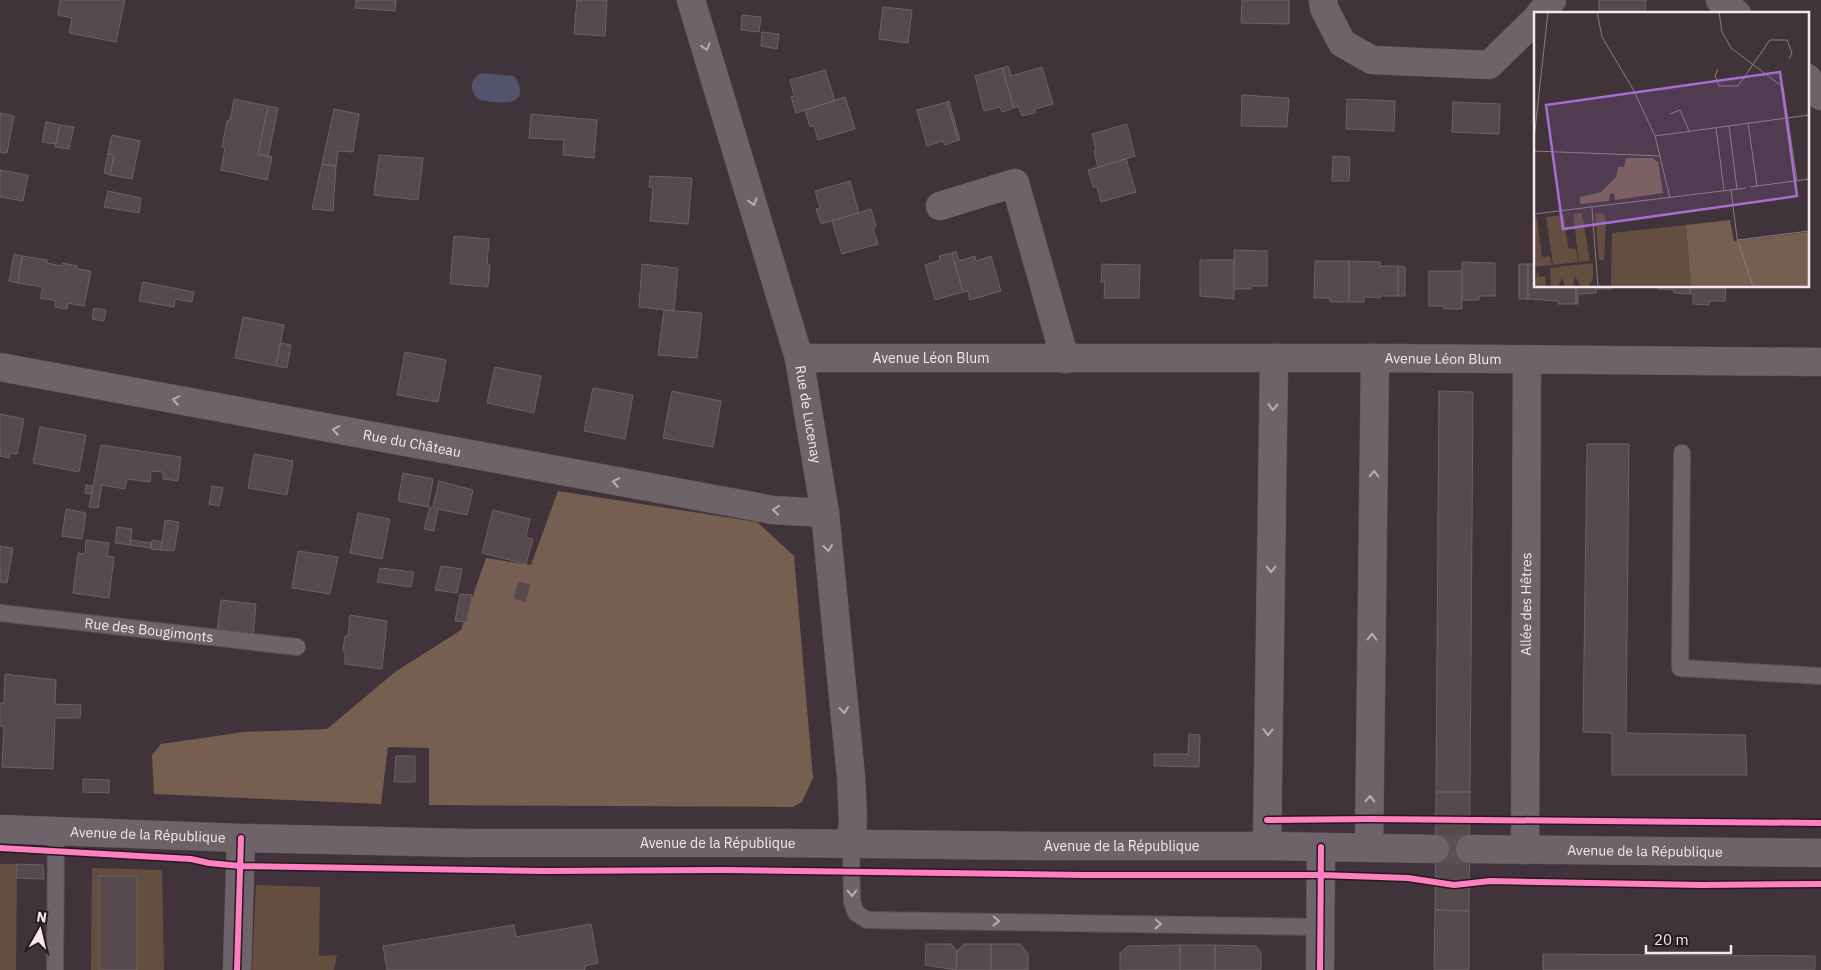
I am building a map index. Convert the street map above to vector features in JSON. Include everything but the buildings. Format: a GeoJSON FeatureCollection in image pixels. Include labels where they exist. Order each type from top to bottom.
{"type":"FeatureCollection","features":[{"type":"Feature","properties":{"kind":"street","name":"Rue de Lucenay"},"geometry":{"type":"LineString","coordinates":[[691,0],[799,358],[825,514],[851,777],[853,819],[851,844]]}},
{"type":"Feature","properties":{"kind":"street"},"geometry":{"type":"LineString","coordinates":[[1324,0],[1324,8],[1342,43],[1372,60],[1489,64],[1534,21]]}},
{"type":"Feature","properties":{"kind":"street"},"geometry":{"type":"LineString","coordinates":[[1542,12],[1552,0]]}},
{"type":"Feature","properties":{"kind":"street"},"geometry":{"type":"LineString","coordinates":[[1720,0],[1735,12]]}},
{"type":"Feature","properties":{"kind":"street"},"geometry":{"type":"LineString","coordinates":[[1808,79],[1821,96]]}},
{"type":"Feature","properties":{"kind":"street"},"geometry":{"type":"LineString","coordinates":[[940,206],[1015,183],[1065,359]]}},
{"type":"Feature","properties":{"kind":"street","name":"Avenue Léon Blum"},"geometry":{"type":"LineString","coordinates":[[799,358],[1375,358],[1650,362],[1821,362]]}},
{"type":"Feature","properties":{"kind":"street"},"geometry":{"type":"LineString","coordinates":[[1267,846],[1274,358]]}},
{"type":"Feature","properties":{"kind":"street"},"geometry":{"type":"LineString","coordinates":[[1369,848],[1375,358]]}},
{"type":"Feature","properties":{"kind":"street","name":"Allée des Hêtres"},"geometry":{"type":"LineString","coordinates":[[1525,850],[1526,359]]}},
{"type":"Feature","properties":{"kind":"street","name":"Rue du Château"},"geometry":{"type":"LineString","coordinates":[[0,368],[773,510],[825,514]]}},
{"type":"Feature","properties":{"kind":"street","name":"Avenue de la République"},"geometry":{"type":"LineString","coordinates":[[0,829],[242,838],[466,842],[1267,846],[1435,849]]}},
{"type":"Feature","properties":{"kind":"street"},"geometry":{"type":"LineString","coordinates":[[237,970],[242,838]]}},
{"type":"Feature","properties":{"kind":"street"},"geometry":{"type":"LineString","coordinates":[[1320,970],[1321,847]]}},
{"type":"Feature","properties":{"kind":"street","name":"Avenue de la République"},"geometry":{"type":"LineString","coordinates":[[1470,849],[1821,853]]}},
{"type":"Feature","properties":{"kind":"lane"},"geometry":{"type":"LineString","coordinates":[[1682,453],[1680,668],[1821,676]]}},
{"type":"Feature","properties":{"kind":"lane","name":"Rue des Bougimonts"},"geometry":{"type":"LineString","coordinates":[[0,613],[297,647]]}},
{"type":"Feature","properties":{"kind":"lane"},"geometry":{"type":"LineString","coordinates":[[55,970],[56,831]]}},
{"type":"Feature","properties":{"kind":"lane"},"geometry":{"type":"LineString","coordinates":[[851,844],[852,902],[856,913],[867,920],[1320,927]]}},
{"type":"Feature","properties":{"kind":"shaded area"},"geometry":{"type":"Polygon","coordinates":[[[558,491],[757,522],[794,556],[813,778],[802,802],[793,807],[429,805],[429,748],[388,747],[381,804],[154,794],[152,755],[161,744],[244,732],[327,729],[395,672],[461,630],[486,558],[531,565],[558,491]]]}},
{"type":"Feature","properties":{"kind":"shaded area"},"geometry":{"type":"Polygon","coordinates":[[[0,864],[17,864],[16,970],[0,970],[0,864]]]}},
{"type":"Feature","properties":{"kind":"shaded area"},"geometry":{"type":"Polygon","coordinates":[[[92,868],[162,870],[164,970],[91,970],[92,868]]]}},
{"type":"Feature","properties":{"kind":"shaded area"},"geometry":{"type":"Polygon","coordinates":[[[256,885],[320,887],[319,956],[337,955],[334,970],[252,970],[256,885]]]}},
{"type":"Feature","properties":{"kind":"water"},"geometry":{"type":"Polygon","coordinates":[[[481,73],[514,76],[520,87],[518,98],[510,102],[490,102],[478,99],[473,92],[472,85],[477,75],[481,73]]]}},
{"type":"Feature","properties":{"kind":"tunnel"},"geometry":{"type":"LineString","coordinates":[[1435,849],[1470,849]]}},
{"type":"Feature","properties":{"kind":"cycle path"},"geometry":{"type":"LineString","coordinates":[[1267,820],[1370,819],[1821,823]]}},
{"type":"Feature","properties":{"kind":"cycle path"},"geometry":{"type":"LineString","coordinates":[[237,970],[241,838]]}},
{"type":"Feature","properties":{"kind":"cycle path"},"geometry":{"type":"LineString","coordinates":[[1320,970],[1321,847]]}},
{"type":"Feature","properties":{"kind":"cycle path"},"geometry":{"type":"LineString","coordinates":[[0,848],[191,859],[240,866],[545,871],[721,870],[1083,875],[1321,875],[1408,878],[1454,885],[1490,881],[1701,885],[1821,884]]}}]}
